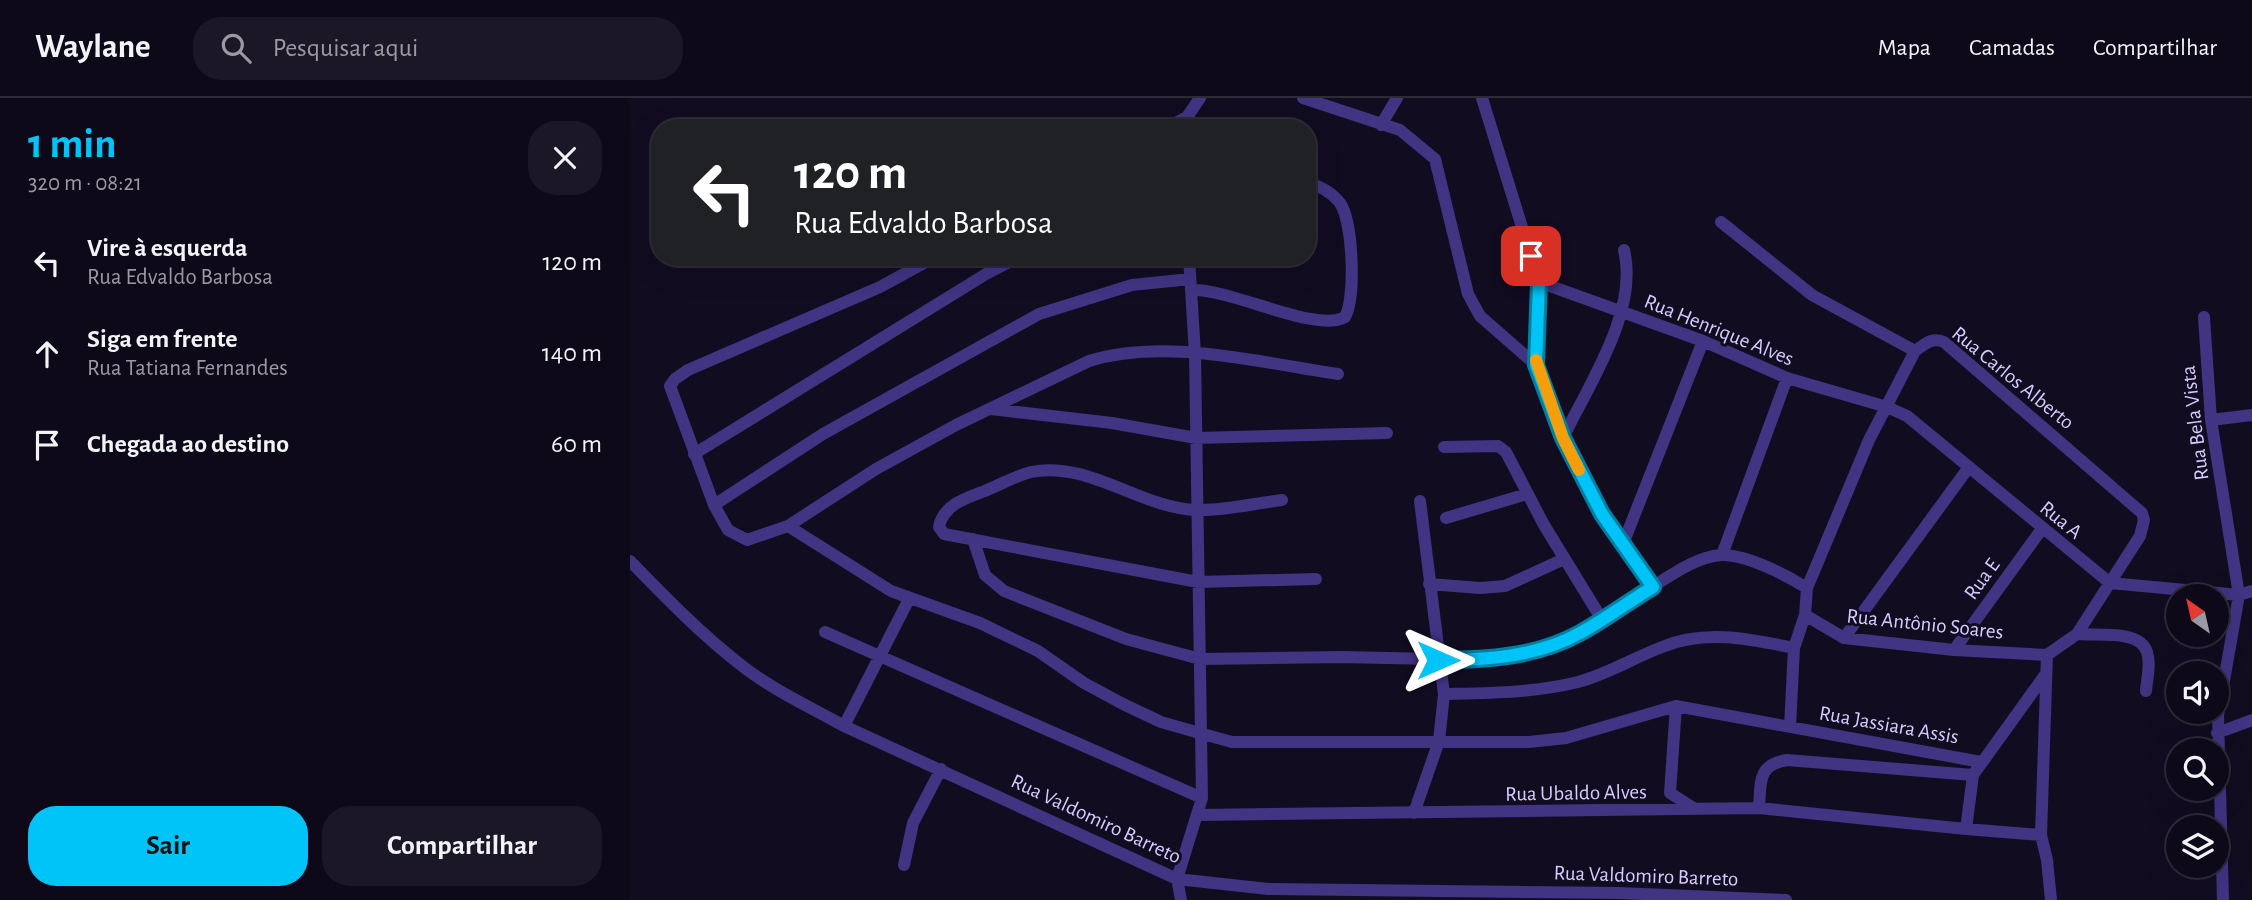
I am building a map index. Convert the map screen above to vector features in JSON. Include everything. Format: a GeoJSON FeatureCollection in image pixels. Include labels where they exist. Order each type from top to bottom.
{"type":"FeatureCollection","features":[{"type":"Feature","properties":{"kind":"street"},"geometry":{"type":"LineString","coordinates":[[1189,119],[1200,98]]}},
{"type":"Feature","properties":{"kind":"street"},"geometry":{"type":"LineString","coordinates":[[1303,98],[1401,130],[1435,159],[1468,294],[1480,316],[1536,365]]}},
{"type":"Feature","properties":{"kind":"street"},"geometry":{"type":"LineString","coordinates":[[1482,98],[1539,282],[1536,365],[1563,438],[1602,514],[1653,587]]}},
{"type":"Feature","properties":{"kind":"street"},"geometry":{"type":"LineString","coordinates":[[1381,125],[1392,100]]}},
{"type":"Feature","properties":{"kind":"street"},"geometry":{"type":"LineString","coordinates":[[714,505],[823,433],[1039,314],[1132,285],[1191,285],[1220,291],[1310,319],[1332,321],[1345,317],[1351,301],[1347,215],[1327,190],[1316,186]]}},
{"type":"Feature","properties":{"kind":"street"},"geometry":{"type":"LineString","coordinates":[[1721,222],[1812,295],[1915,351],[1869,440],[1807,588],[1805,615],[1794,648],[1790,727]]}},
{"type":"Feature","properties":{"kind":"street"},"geometry":{"type":"LineString","coordinates":[[1563,438],[1623,313],[1629,274],[1624,250]]}},
{"type":"Feature","properties":{"kind":"street"},"geometry":{"type":"LineString","coordinates":[[918,266],[880,287],[688,370],[670,386],[714,505],[728,530],[738,538],[759,538],[788,526],[876,469],[991,408],[1089,361],[1108,355],[1134,351],[1195,354],[1338,374]]}},
{"type":"Feature","properties":{"kind":"street"},"geometry":{"type":"LineString","coordinates":[[694,454],[1002,266]]}},
{"type":"Feature","properties":{"kind":"street"},"geometry":{"type":"LineString","coordinates":[[1181,900],[1177,879],[1202,798],[1203,734],[1196,510],[1195,354],[1190,266]]}},
{"type":"Feature","properties":{"kind":"street","name":"Rua Henrique Alves"},"geometry":{"type":"LineString","coordinates":[[1539,282],[1703,341],[1787,378],[1887,407]]}},
{"type":"Feature","properties":{"kind":"street","name":"Rua Bela Vista"},"geometry":{"type":"LineString","coordinates":[[2204,317],[2211,420],[2239,595],[2217,733],[2223,900]]}},
{"type":"Feature","properties":{"kind":"street"},"geometry":{"type":"LineString","coordinates":[[1622,544],[1703,341]]}},
{"type":"Feature","properties":{"kind":"street","name":"Rua Carlos Alberto"},"geometry":{"type":"LineString","coordinates":[[1915,351],[1928,341],[1944,342],[2135,504],[2144,520],[2140,537],[2110,583]]}},
{"type":"Feature","properties":{"kind":"street"},"geometry":{"type":"LineString","coordinates":[[1722,555],[1787,378]]}},
{"type":"Feature","properties":{"kind":"street","name":"Rua A"},"geometry":{"type":"LineString","coordinates":[[1887,407],[1924,428],[2042,530],[2110,583]]}},
{"type":"Feature","properties":{"kind":"street"},"geometry":{"type":"LineString","coordinates":[[991,408],[1112,423],[1196,438],[1387,433]]}},
{"type":"Feature","properties":{"kind":"street"},"geometry":{"type":"LineString","coordinates":[[2211,420],[2252,415]]}},
{"type":"Feature","properties":{"kind":"street"},"geometry":{"type":"LineString","coordinates":[[1444,447],[1498,446],[1509,456],[1527,494],[1601,618]]}},
{"type":"Feature","properties":{"kind":"street"},"geometry":{"type":"LineString","coordinates":[[1844,638],[1969,467]]}},
{"type":"Feature","properties":{"kind":"street"},"geometry":{"type":"LineString","coordinates":[[1282,500],[1196,510],[1149,500],[1076,475],[1031,472],[977,494],[944,513],[940,531],[1198,582],[1316,579]]}},
{"type":"Feature","properties":{"kind":"street"},"geometry":{"type":"LineString","coordinates":[[1446,518],[1527,494]]}},
{"type":"Feature","properties":{"kind":"street"},"geometry":{"type":"LineString","coordinates":[[1415,813],[1439,741],[1444,694],[1420,501]]}},
{"type":"Feature","properties":{"kind":"street"},"geometry":{"type":"LineString","coordinates":[[788,526],[891,591],[951,610],[1038,651],[1084,683],[1123,704],[1161,722],[1232,742],[1528,742],[1566,738],[1676,706],[1670,793],[1698,811]]}},
{"type":"Feature","properties":{"kind":"street","name":"Rua E"},"geometry":{"type":"LineString","coordinates":[[1954,650],[2042,530]]}},
{"type":"Feature","properties":{"kind":"street"},"geometry":{"type":"LineString","coordinates":[[973,538],[985,575],[1004,591],[1126,639],[1200,659],[1342,657],[1479,660],[1514,655],[1560,642],[1682,568],[1722,555],[1782,573],[1807,588]]}},
{"type":"Feature","properties":{"kind":"street"},"geometry":{"type":"LineString","coordinates":[[1429,584],[1505,586],[1564,559]]}},
{"type":"Feature","properties":{"kind":"street","name":"Rua Valdomiro Barreto"},"geometry":{"type":"LineString","coordinates":[[630,561],[675,608],[743,667],[844,726],[1177,879],[1268,889],[1619,893],[1786,900]]}},
{"type":"Feature","properties":{"kind":"street"},"geometry":{"type":"LineString","coordinates":[[2051,900],[2047,860],[2041,835],[2047,655],[2077,634],[2110,583],[2239,595],[2252,591]]}},
{"type":"Feature","properties":{"kind":"street"},"geometry":{"type":"LineString","coordinates":[[844,726],[909,598]]}},
{"type":"Feature","properties":{"kind":"street","name":"Rua Antônio Soares"},"geometry":{"type":"LineString","coordinates":[[1805,615],[1844,638],[1954,650],[2047,655]]}},
{"type":"Feature","properties":{"kind":"street"},"geometry":{"type":"LineString","coordinates":[[825,632],[1202,798]]}},
{"type":"Feature","properties":{"kind":"street"},"geometry":{"type":"LineString","coordinates":[[2077,634],[2128,637],[2139,642],[2148,655],[2146,691]]}},
{"type":"Feature","properties":{"kind":"street"},"geometry":{"type":"LineString","coordinates":[[1444,694],[1549,689],[1615,670],[1663,646],[1690,639],[1742,638],[1794,648]]}},
{"type":"Feature","properties":{"kind":"street"},"geometry":{"type":"LineString","coordinates":[[1960,828],[1973,775],[2045,674]]}},
{"type":"Feature","properties":{"kind":"street","name":"Rua Jassiara Assis"},"geometry":{"type":"LineString","coordinates":[[1676,706],[1981,762]]}},
{"type":"Feature","properties":{"kind":"street"},"geometry":{"type":"LineString","coordinates":[[2217,733],[2251,722]]}},
{"type":"Feature","properties":{"kind":"street"},"geometry":{"type":"LineString","coordinates":[[1759,808],[1765,770],[1773,762],[1787,760],[1973,775]]}},
{"type":"Feature","properties":{"kind":"street"},"geometry":{"type":"LineString","coordinates":[[904,865],[913,823],[941,769]]}},
{"type":"Feature","properties":{"kind":"street","name":"Rua Ubaldo Alves"},"geometry":{"type":"LineString","coordinates":[[1198,815],[1698,811],[1759,808],[2041,835]]}},
{"type":"Feature","properties":{"kind":"slow traffic"},"geometry":{"type":"LineString","coordinates":[[1536,360],[1563,438],[1579,470]]}},
{"type":"Feature","properties":{"kind":"route"},"geometry":{"type":"LineString","coordinates":[[1438,660],[1479,660],[1550,646],[1580,633],[1653,587],[1602,514],[1563,438],[1536,365],[1539,282],[1531,256]]}}]}
